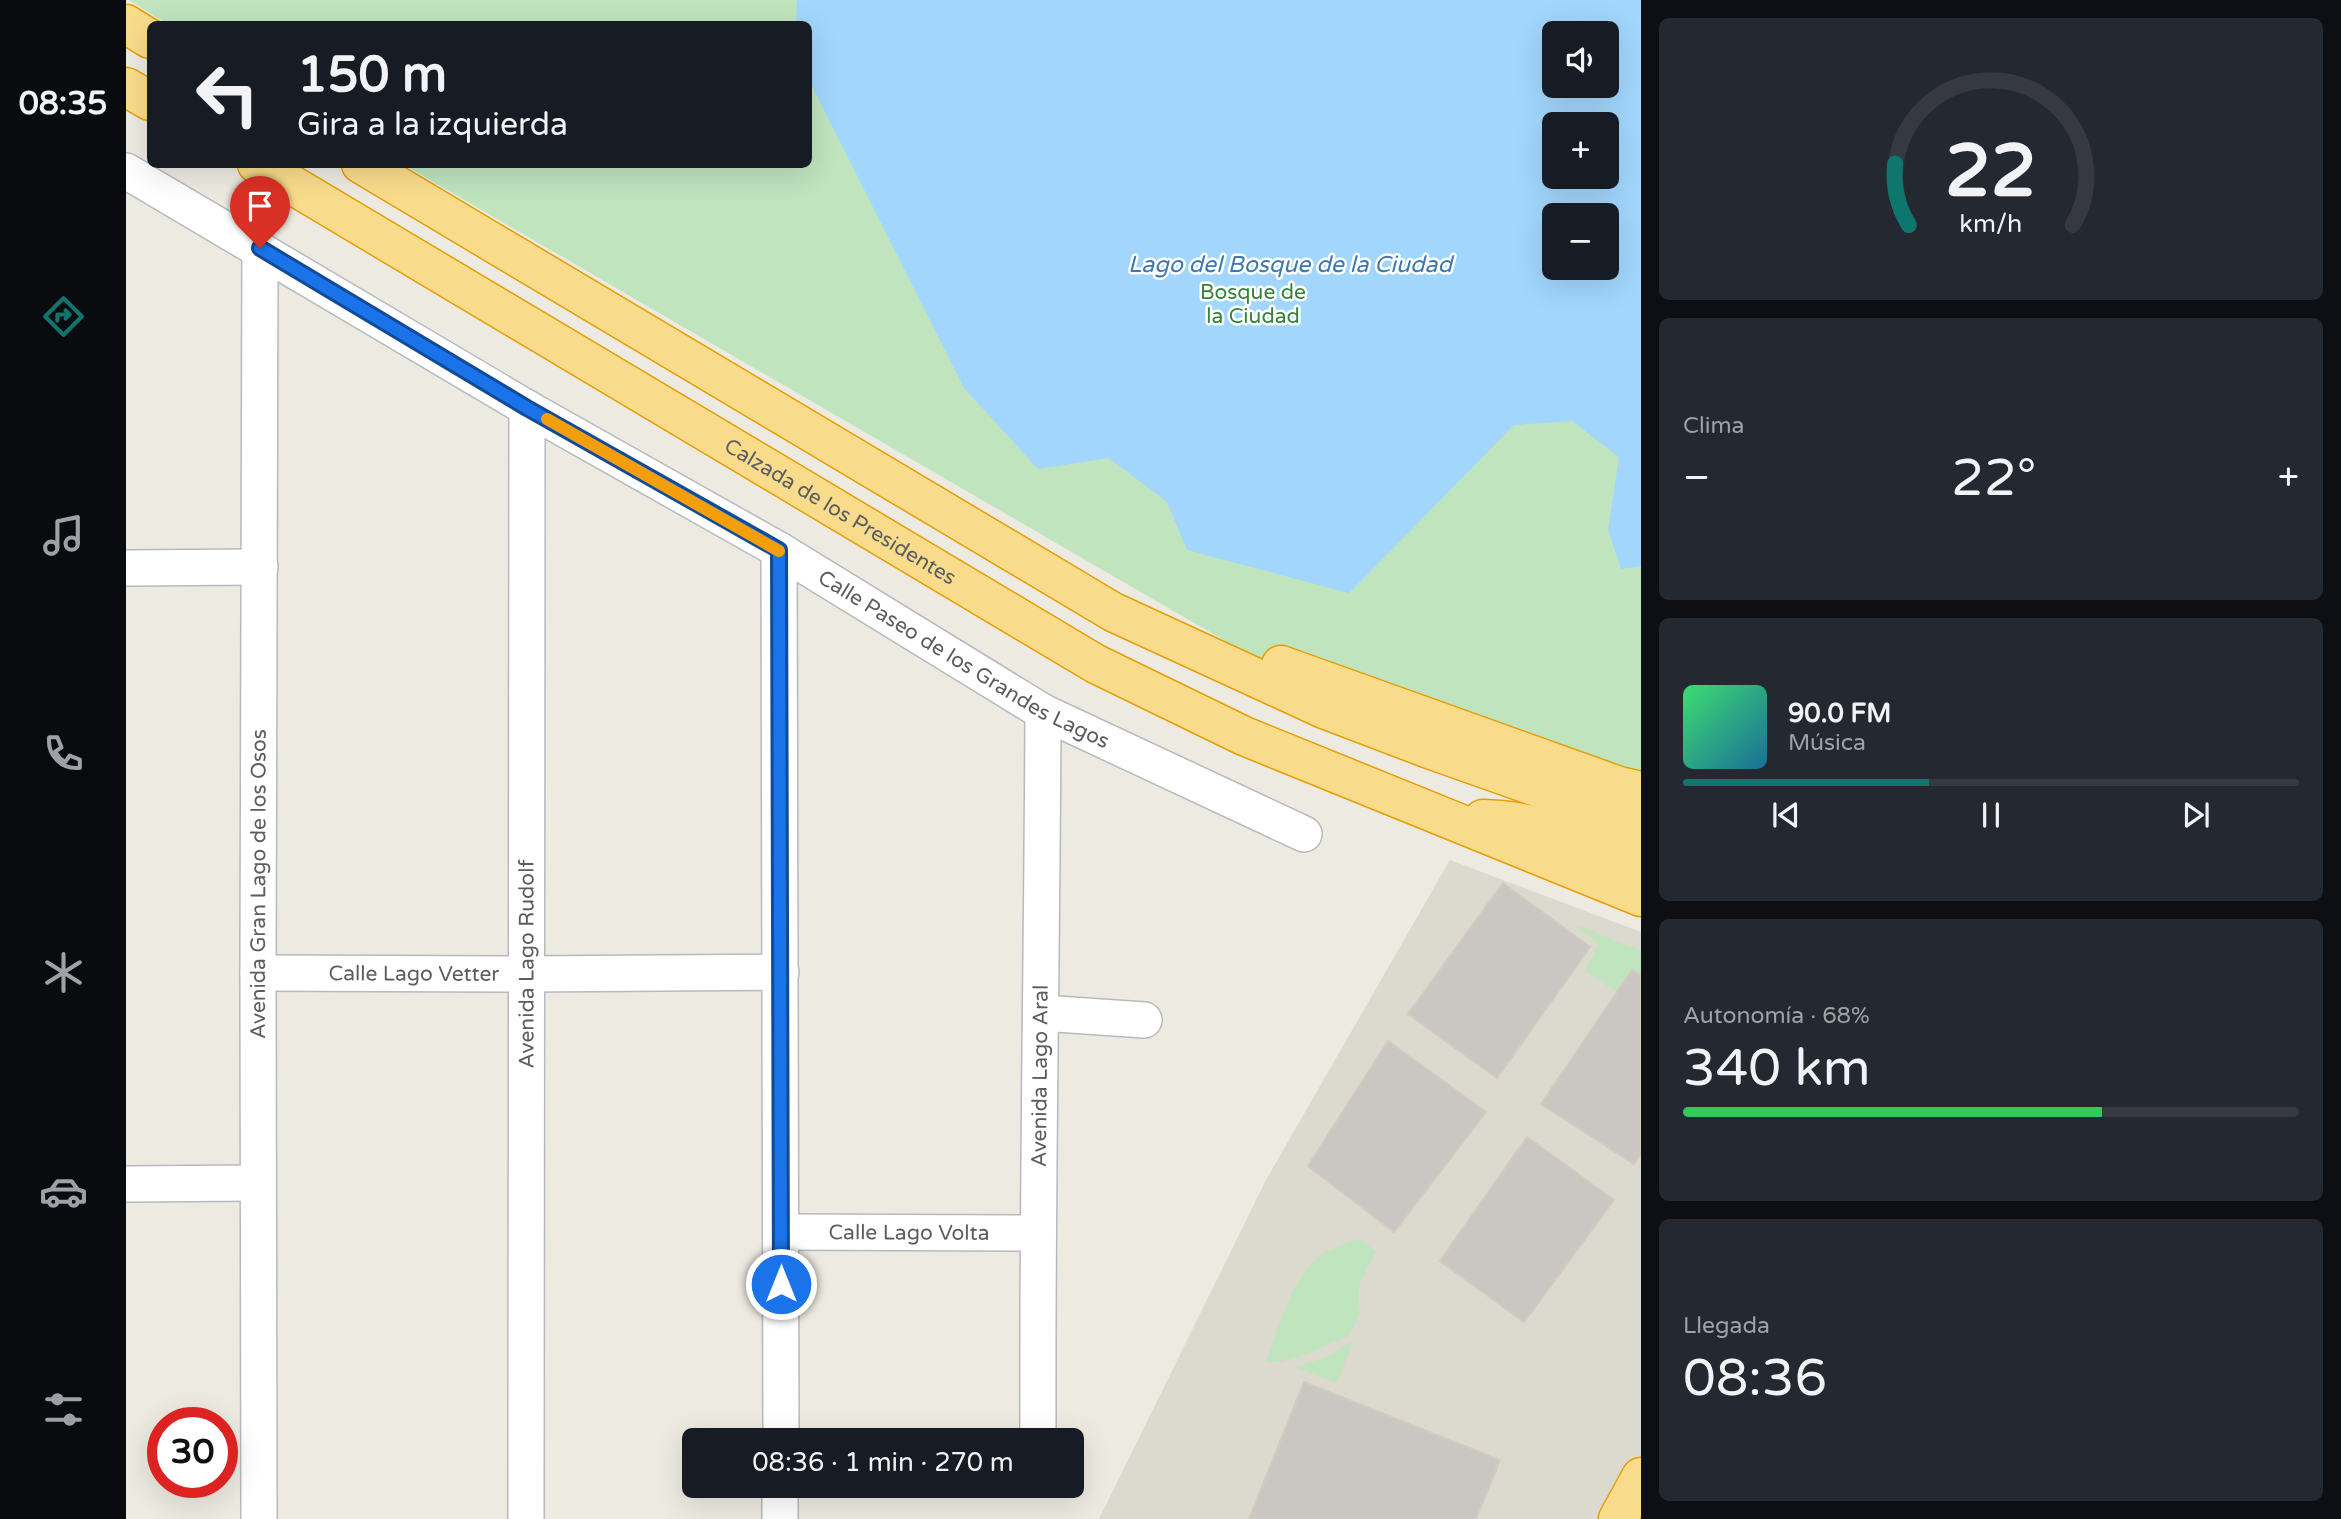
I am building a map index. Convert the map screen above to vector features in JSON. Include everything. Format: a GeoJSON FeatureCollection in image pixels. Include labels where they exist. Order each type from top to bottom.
{"type":"FeatureCollection","features":[{"type":"Feature","properties":{"kind":"highway"},"geometry":{"type":"LineString","coordinates":[[126,24],[147,37]]}},
{"type":"Feature","properties":{"kind":"highway"},"geometry":{"type":"LineString","coordinates":[[126,87],[147,100]]}},
{"type":"Feature","properties":{"kind":"highway","name":"Calzada de los Presidentes"},"geometry":{"type":"LineString","coordinates":[[264,168],[1096,664],[1244,736],[1641,897]]}},
{"type":"Feature","properties":{"kind":"highway"},"geometry":{"type":"LineString","coordinates":[[368,168],[1128,620],[1324,709],[1641,824]]}},
{"type":"Feature","properties":{"kind":"highway"},"geometry":{"type":"LineString","coordinates":[[1128,620],[1295,669],[1619,786],[1641,791]]}},
{"type":"Feature","properties":{"kind":"highway"},"geometry":{"type":"LineString","coordinates":[[1446,819],[1510,820],[1549,828],[1641,861]]}},
{"type":"Feature","properties":{"kind":"highway"},"geometry":{"type":"LineString","coordinates":[[1618,1519],[1641,1477]]}},
{"type":"Feature","properties":{"kind":"street","name":"Calle Paseo de los Grandes Lagos"},"geometry":{"type":"LineString","coordinates":[[126,171],[527,408],[779,550],[1043,712],[1304,834]]}},
{"type":"Feature","properties":{"kind":"street","name":"Avenida Gran Lago de los Osos"},"geometry":{"type":"LineString","coordinates":[[260,248],[260,1519]]}},
{"type":"Feature","properties":{"kind":"street","name":"Avenida Lago Rudolf"},"geometry":{"type":"LineString","coordinates":[[526,1519],[527,408]]}},
{"type":"Feature","properties":{"kind":"street"},"geometry":{"type":"LineString","coordinates":[[779,550],[780,1428]]}},
{"type":"Feature","properties":{"kind":"street"},"geometry":{"type":"LineString","coordinates":[[126,568],[260,567]]}},
{"type":"Feature","properties":{"kind":"street","name":"Avenida Lago Aral"},"geometry":{"type":"LineString","coordinates":[[1038,1428],[1043,712]]}},
{"type":"Feature","properties":{"kind":"street","name":"Calle Lago Vetter"},"geometry":{"type":"LineString","coordinates":[[258,973],[781,972]]}},
{"type":"Feature","properties":{"kind":"street"},"geometry":{"type":"LineString","coordinates":[[1042,1013],[1144,1020]]}},
{"type":"Feature","properties":{"kind":"street"},"geometry":{"type":"LineString","coordinates":[[126,1184],[258,1183]]}},
{"type":"Feature","properties":{"kind":"street","name":"Calle Lago Volta"},"geometry":{"type":"LineString","coordinates":[[781,1232],[1038,1233]]}},
{"type":"Feature","properties":{"kind":"street"},"geometry":{"type":"LineString","coordinates":[[780,1498],[780,1519]]}},
{"type":"Feature","properties":{"kind":"shaded area"},"geometry":{"type":"Polygon","coordinates":[[[1450,860],[1641,932],[1641,1482],[1625,1519],[1099,1519],[1266,1180],[1450,860]]]}},
{"type":"Feature","properties":{"kind":"green space","name":"Lago del Bosque de la Ciudad"},"geometry":{"type":"Polygon","coordinates":[[[129,0],[1641,0],[1641,777],[1315,693],[409,168],[812,168],[812,21],[162,21],[129,0]]]}},
{"type":"Feature","properties":{"kind":"green space"},"geometry":{"type":"Polygon","coordinates":[[[1574,924],[1641,951],[1641,976],[1632,970],[1617,992],[1585,971],[1599,944],[1574,924]]]}},
{"type":"Feature","properties":{"kind":"green space"},"geometry":{"type":"Polygon","coordinates":[[[1360,1239],[1376,1252],[1360,1282],[1360,1315],[1348,1336],[1307,1354],[1279,1362],[1266,1362],[1292,1294],[1307,1269],[1326,1252],[1360,1239]]]}},
{"type":"Feature","properties":{"kind":"green space"},"geometry":{"type":"Polygon","coordinates":[[[1353,1341],[1337,1383],[1294,1367],[1322,1359],[1353,1341]]]}},
{"type":"Feature","properties":{"kind":"water","name":"Lago del Bosque de la Ciudad"},"geometry":{"type":"Polygon","coordinates":[[[797,0],[1641,0],[1641,566],[1621,569],[1608,530],[1619,457],[1572,421],[1514,425],[1349,593],[1187,550],[1167,502],[1109,458],[1038,469],[964,388],[812,86],[812,21],[796,21],[797,0]]]}},
{"type":"Feature","properties":{"kind":"building"},"geometry":{"type":"Polygon","coordinates":[[[1503,883],[1590,947],[1497,1078],[1408,1014],[1503,883]]]}},
{"type":"Feature","properties":{"kind":"building"},"geometry":{"type":"Polygon","coordinates":[[[1632,970],[1641,976],[1641,1153],[1634,1164],[1541,1104],[1632,970]]]}},
{"type":"Feature","properties":{"kind":"building"},"geometry":{"type":"Polygon","coordinates":[[[1388,1041],[1486,1112],[1394,1232],[1308,1166],[1388,1041]]]}},
{"type":"Feature","properties":{"kind":"building"},"geometry":{"type":"Polygon","coordinates":[[[1527,1137],[1614,1200],[1524,1322],[1440,1261],[1527,1137]]]}},
{"type":"Feature","properties":{"kind":"building"},"geometry":{"type":"Polygon","coordinates":[[[1304,1382],[1500,1460],[1476,1519],[1249,1519],[1304,1382]]]}},
{"type":"Feature","properties":{"kind":"slow traffic"},"geometry":{"type":"LineString","coordinates":[[547,419],[779,551]]}},
{"type":"Feature","properties":{"kind":"route"},"geometry":{"type":"LineString","coordinates":[[260,248],[527,408],[779,550],[781,1284]]}},
{"type":"Feature","properties":{"kind":"park label","name":"Bosque de la Ciudad"},"geometry":{"type":"Point","coordinates":[1253,304]}}]}
